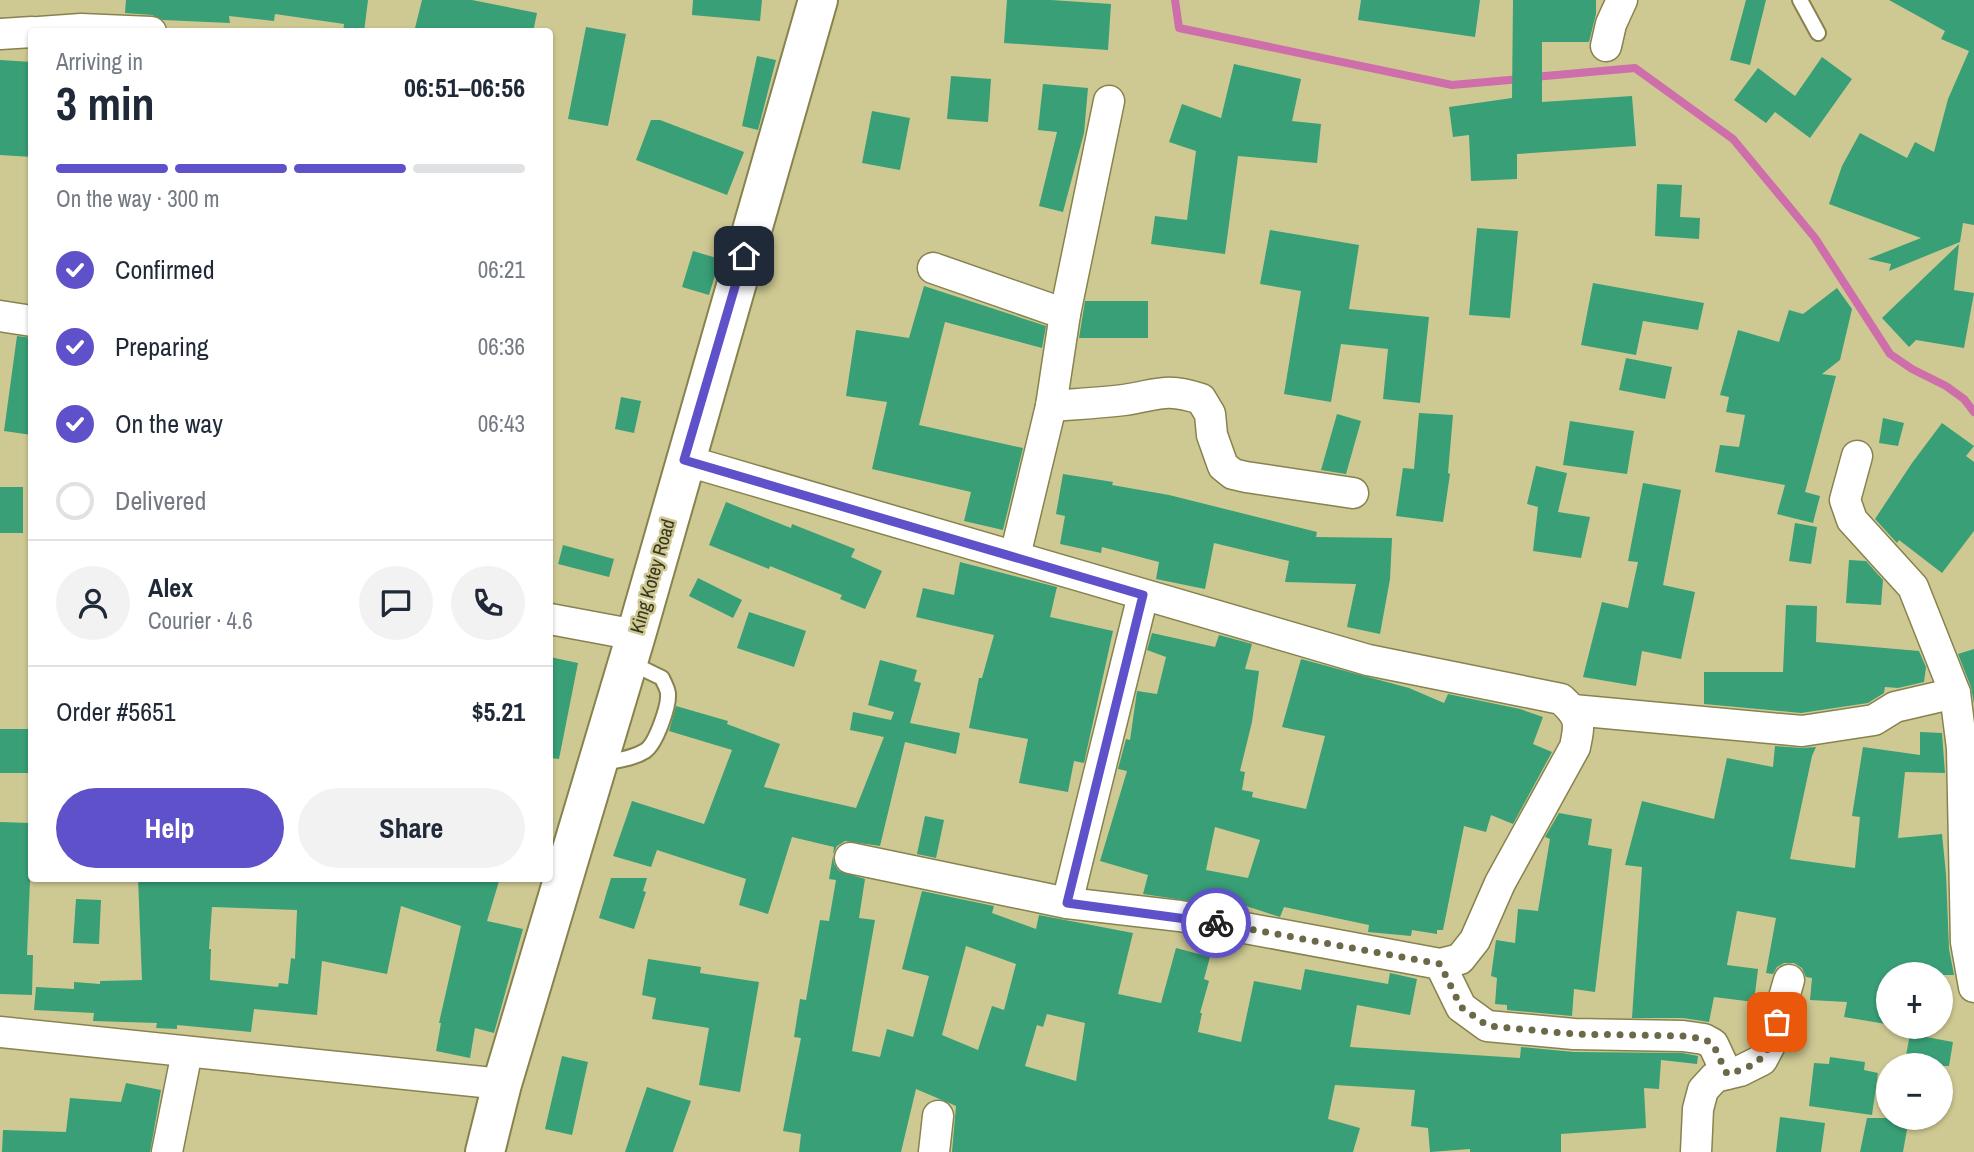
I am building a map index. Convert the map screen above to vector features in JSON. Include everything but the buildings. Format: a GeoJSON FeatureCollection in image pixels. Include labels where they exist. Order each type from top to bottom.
{"type":"FeatureCollection","features":[{"type":"Feature","properties":{"kind":"street","name":"King Kotey Road"},"geometry":{"type":"LineString","coordinates":[[485,1152],[502,1084],[632,648],[818,0]]}},
{"type":"Feature","properties":{"kind":"street"},"geometry":{"type":"LineString","coordinates":[[1606,46],[1611,24],[1622,0]]}},
{"type":"Feature","properties":{"kind":"street"},"geometry":{"type":"LineString","coordinates":[[0,34],[28,32]]}},
{"type":"Feature","properties":{"kind":"street"},"geometry":{"type":"LineString","coordinates":[[1015,556],[1051,406],[1065,314],[1109,101]]}},
{"type":"Feature","properties":{"kind":"street"},"geometry":{"type":"LineString","coordinates":[[933,268],[1065,314]]}},
{"type":"Feature","properties":{"kind":"street"},"geometry":{"type":"LineString","coordinates":[[0,316],[28,320]]}},
{"type":"Feature","properties":{"kind":"street"},"geometry":{"type":"LineString","coordinates":[[1051,406],[1125,399],[1166,391],[1184,393],[1201,398],[1210,414],[1212,435],[1223,466],[1233,474],[1353,493]]}},
{"type":"Feature","properties":{"kind":"street"},"geometry":{"type":"LineString","coordinates":[[1857,456],[1845,500],[1852,520],[1913,587],[1955,693],[1962,748],[1966,942],[1974,987]]}},
{"type":"Feature","properties":{"kind":"street"},"geometry":{"type":"LineString","coordinates":[[684,460],[1368,660],[1562,699],[1573,710],[1580,724],[1575,747],[1500,883],[1475,940],[1460,959],[1440,964],[1180,916],[1067,903],[850,858]]}},
{"type":"Feature","properties":{"kind":"street"},"geometry":{"type":"LineString","coordinates":[[1067,903],[1143,595]]}},
{"type":"Feature","properties":{"kind":"street"},"geometry":{"type":"LineString","coordinates":[[553,620],[632,648]]}},
{"type":"Feature","properties":{"kind":"street"},"geometry":{"type":"LineString","coordinates":[[1573,710],[1802,731],[1874,720],[1895,707],[1955,693]]}},
{"type":"Feature","properties":{"kind":"street"},"geometry":{"type":"LineString","coordinates":[[1440,964],[1461,1007],[1488,1026],[1574,1034],[1683,1036],[1704,1039],[1713,1044],[1727,1074]]}},
{"type":"Feature","properties":{"kind":"street"},"geometry":{"type":"LineString","coordinates":[[1696,1152],[1698,1109],[1703,1090],[1715,1077],[1740,1071],[1762,1060],[1771,1043],[1789,980]]}},
{"type":"Feature","properties":{"kind":"street"},"geometry":{"type":"LineString","coordinates":[[0,1032],[502,1084]]}},
{"type":"Feature","properties":{"kind":"street"},"geometry":{"type":"LineString","coordinates":[[167,1152],[187,1052]]}},
{"type":"Feature","properties":{"kind":"street"},"geometry":{"type":"LineString","coordinates":[[934,1152],[939,1116]]}},
{"type":"Feature","properties":{"kind":"lane"},"geometry":{"type":"LineString","coordinates":[[1800,0],[1818,33]]}},
{"type":"Feature","properties":{"kind":"waterway"},"geometry":{"type":"LineString","coordinates":[[1175,0],[1179,28],[1452,85],[1521,79]]}},
{"type":"Feature","properties":{"kind":"waterway"},"geometry":{"type":"LineString","coordinates":[[1534,77],[1635,68],[1733,139],[1815,238],[1890,354],[1912,369],[1946,386],[1964,399],[1974,412]]}},
{"type":"Feature","properties":{"kind":"way so far"},"geometry":{"type":"LineString","coordinates":[[1216,923],[1440,964],[1461,1007],[1488,1026],[1574,1034],[1683,1036],[1704,1039],[1713,1044],[1727,1074],[1762,1060],[1771,1043],[1777,1022]]}},
{"type":"Feature","properties":{"kind":"route"},"geometry":{"type":"LineString","coordinates":[[744,256],[684,460],[1143,595],[1067,903],[1180,916],[1216,923]]}}]}
